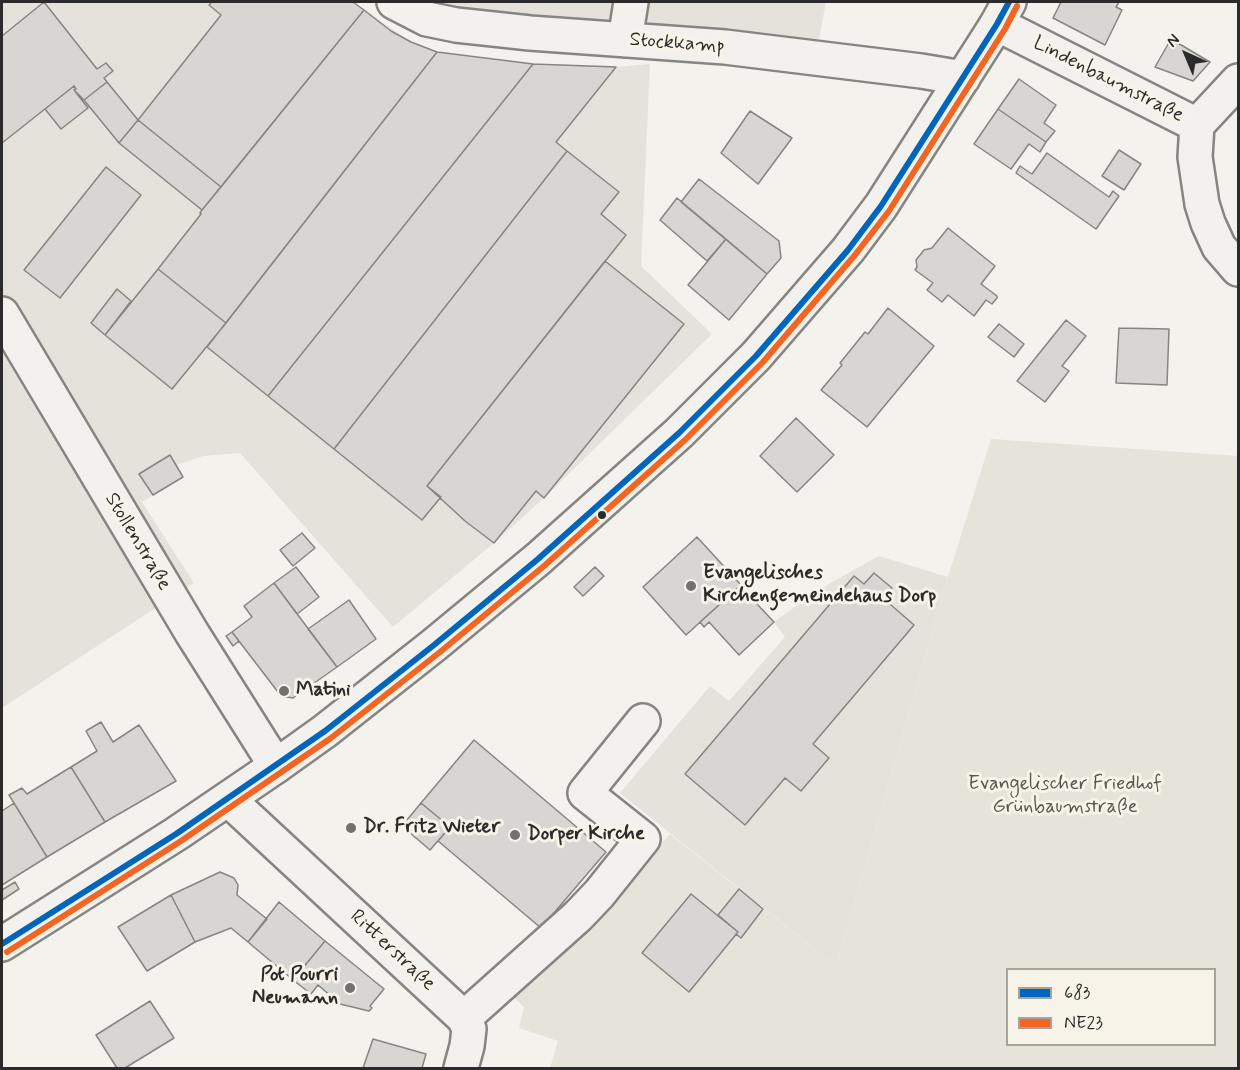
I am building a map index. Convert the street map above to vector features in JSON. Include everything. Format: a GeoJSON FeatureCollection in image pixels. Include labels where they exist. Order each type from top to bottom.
{"type":"FeatureCollection","features":[{"type":"Feature","properties":{"kind":"main road","name":"Stockkamp"},"geometry":{"type":"LineString","coordinates":[[394,2],[427,19],[456,25],[530,33],[725,47],[921,70],[963,78]]}},
{"type":"Feature","properties":{"kind":"main road"},"geometry":{"type":"LineString","coordinates":[[625,40],[631,2]]}},
{"type":"Feature","properties":{"kind":"main road"},"geometry":{"type":"LineString","coordinates":[[2,944],[176,834],[276,766],[434,645],[538,559],[679,433],[748,365],[848,250],[881,206],[1003,13]]}},
{"type":"Feature","properties":{"kind":"main road","name":"Lindenbaumstraße"},"geometry":{"type":"LineString","coordinates":[[1003,13],[1197,125],[1239,81]]}},
{"type":"Feature","properties":{"kind":"main road"},"geometry":{"type":"LineString","coordinates":[[1197,125],[1195,157],[1202,204],[1219,247],[1239,269]]}},
{"type":"Feature","properties":{"kind":"main road","name":"Stollenstraße"},"geometry":{"type":"LineString","coordinates":[[2,314],[192,633],[276,766]]}},
{"type":"Feature","properties":{"kind":"main road"},"geometry":{"type":"LineString","coordinates":[[461,1068],[469,1029],[464,1018],[578,916],[612,879],[643,839],[585,793],[643,721]]}},
{"type":"Feature","properties":{"kind":"main road","name":"Ritterstraße"},"geometry":{"type":"LineString","coordinates":[[228,799],[464,1018]]}},
{"type":"Feature","properties":{"kind":"shaded area"},"geometry":{"type":"Polygon","coordinates":[[[2,2],[353,2],[411,42],[437,52],[533,64],[616,67],[650,64],[641,266],[712,334],[544,498],[393,627],[240,453],[203,456],[177,465],[183,477],[142,502],[194,583],[2,708],[2,2]]]}},
{"type":"Feature","properties":{"kind":"shaded area"},"geometry":{"type":"Polygon","coordinates":[[[422,2],[826,2],[819,39],[668,32],[456,13],[422,2]]]}},
{"type":"Feature","properties":{"kind":"shaded area"},"geometry":{"type":"Polygon","coordinates":[[[879,556],[948,577],[836,966],[620,793],[710,686],[729,701],[785,637],[774,622],[820,589],[879,556]]]}},
{"type":"Feature","properties":{"kind":"green space","name":"Evangelischer Friedhof Grünbaumstraße"},"geometry":{"type":"Polygon","coordinates":[[[991,439],[1238,456],[1238,1068],[550,1068],[558,1041],[519,1028],[524,1007],[511,995],[670,834],[836,966],[948,577],[991,439]]]}},
{"type":"Feature","properties":{"kind":"building"},"geometry":{"type":"Polygon","coordinates":[[[44,2],[97,69],[106,63],[113,71],[104,78],[107,82],[84,100],[74,90],[76,89],[74,86],[2,143],[2,36],[44,2]]]}},
{"type":"Feature","properties":{"kind":"building"},"geometry":{"type":"Polygon","coordinates":[[[212,2],[353,2],[364,10],[221,187],[138,120],[221,15],[209,5],[212,2]]]}},
{"type":"Feature","properties":{"kind":"building"},"geometry":{"type":"Polygon","coordinates":[[[1061,2],[1119,2],[1116,7],[1122,10],[1105,45],[1053,18],[1061,2]]]}},
{"type":"Feature","properties":{"kind":"building"},"geometry":{"type":"Polygon","coordinates":[[[364,10],[391,31],[437,52],[226,323],[158,269],[202,210],[364,10]]]}},
{"type":"Feature","properties":{"kind":"building"},"geometry":{"type":"Polygon","coordinates":[[[1171,39],[1210,62],[1193,81],[1155,67],[1171,39]]]}},
{"type":"Feature","properties":{"kind":"building"},"geometry":{"type":"Polygon","coordinates":[[[437,52],[533,64],[268,396],[207,347],[437,52]]]}},
{"type":"Feature","properties":{"kind":"building"},"geometry":{"type":"Polygon","coordinates":[[[533,64],[616,67],[556,142],[567,151],[334,449],[268,396],[533,64]]]}},
{"type":"Feature","properties":{"kind":"building"},"geometry":{"type":"Polygon","coordinates":[[[1019,79],[1056,105],[1044,123],[1055,131],[1046,142],[998,109],[1019,79]]]}},
{"type":"Feature","properties":{"kind":"building"},"geometry":{"type":"Polygon","coordinates":[[[107,82],[138,120],[119,143],[84,100],[107,82]]]}},
{"type":"Feature","properties":{"kind":"building"},"geometry":{"type":"Polygon","coordinates":[[[74,86],[76,89],[74,90],[88,108],[61,129],[45,109],[74,86]]]}},
{"type":"Feature","properties":{"kind":"building"},"geometry":{"type":"Polygon","coordinates":[[[998,109],[1046,142],[1040,152],[1029,144],[1011,169],[974,144],[998,109]]]}},
{"type":"Feature","properties":{"kind":"building"},"geometry":{"type":"Polygon","coordinates":[[[750,111],[792,138],[758,184],[721,153],[750,111]]]}},
{"type":"Feature","properties":{"kind":"building"},"geometry":{"type":"Polygon","coordinates":[[[138,120],[221,187],[202,210],[119,143],[138,120]]]}},
{"type":"Feature","properties":{"kind":"building"},"geometry":{"type":"Polygon","coordinates":[[[1119,150],[1141,164],[1124,190],[1102,176],[1119,150]]]}},
{"type":"Feature","properties":{"kind":"building"},"geometry":{"type":"Polygon","coordinates":[[[567,151],[619,192],[601,214],[626,235],[427,486],[441,497],[422,520],[334,449],[567,151]]]}},
{"type":"Feature","properties":{"kind":"building"},"geometry":{"type":"Polygon","coordinates":[[[1047,153],[1109,197],[1113,191],[1119,196],[1096,229],[1016,173],[1020,166],[1032,174],[1047,153]]]}},
{"type":"Feature","properties":{"kind":"building"},"geometry":{"type":"Polygon","coordinates":[[[106,167],[141,195],[60,298],[24,270],[106,167]]]}},
{"type":"Feature","properties":{"kind":"building"},"geometry":{"type":"Polygon","coordinates":[[[699,179],[779,241],[781,258],[767,274],[681,202],[699,179]]]}},
{"type":"Feature","properties":{"kind":"building"},"geometry":{"type":"Polygon","coordinates":[[[677,198],[726,239],[707,261],[660,220],[677,198]]]}},
{"type":"Feature","properties":{"kind":"building"},"geometry":{"type":"Polygon","coordinates":[[[948,228],[995,266],[981,284],[997,298],[992,304],[986,300],[974,316],[948,295],[942,302],[927,290],[933,283],[915,270],[916,260],[924,250],[932,248],[948,228]]]}},
{"type":"Feature","properties":{"kind":"building"},"geometry":{"type":"Polygon","coordinates":[[[726,239],[767,274],[729,320],[688,285],[726,239]]]}},
{"type":"Feature","properties":{"kind":"building"},"geometry":{"type":"Polygon","coordinates":[[[605,261],[684,324],[544,498],[536,491],[494,543],[465,521],[427,486],[605,261]]]}},
{"type":"Feature","properties":{"kind":"building"},"geometry":{"type":"Polygon","coordinates":[[[158,269],[226,323],[172,389],[105,335],[158,269]]]}},
{"type":"Feature","properties":{"kind":"building"},"geometry":{"type":"Polygon","coordinates":[[[117,289],[131,301],[105,335],[91,323],[117,289]]]}},
{"type":"Feature","properties":{"kind":"building"},"geometry":{"type":"Polygon","coordinates":[[[888,308],[934,346],[867,427],[821,390],[865,332],[868,334],[888,308]]]}},
{"type":"Feature","properties":{"kind":"building"},"geometry":{"type":"Polygon","coordinates":[[[1066,320],[1086,336],[1062,366],[1069,371],[1045,402],[1017,381],[1066,320]]]}},
{"type":"Feature","properties":{"kind":"building"},"geometry":{"type":"Polygon","coordinates":[[[999,324],[1024,344],[1014,357],[988,337],[999,324]]]}},
{"type":"Feature","properties":{"kind":"building"},"geometry":{"type":"Polygon","coordinates":[[[1119,328],[1169,329],[1167,385],[1116,383],[1119,328]]]}},
{"type":"Feature","properties":{"kind":"building"},"geometry":{"type":"Polygon","coordinates":[[[796,418],[834,455],[797,492],[760,456],[796,418]]]}},
{"type":"Feature","properties":{"kind":"building"},"geometry":{"type":"Polygon","coordinates":[[[170,455],[183,477],[153,495],[139,474],[170,455]]]}},
{"type":"Feature","properties":{"kind":"building"},"geometry":{"type":"Polygon","coordinates":[[[302,533],[315,548],[293,566],[280,550],[302,533]]]}},
{"type":"Feature","properties":{"kind":"building","name":"Evangelisches Kirchengemeindehaus Dorp"},"geometry":{"type":"Polygon","coordinates":[[[697,537],[741,585],[686,635],[643,587],[697,537]]]}},
{"type":"Feature","properties":{"kind":"building"},"geometry":{"type":"Polygon","coordinates":[[[296,567],[319,597],[297,614],[274,583],[296,567]]]}},
{"type":"Feature","properties":{"kind":"building"},"geometry":{"type":"Polygon","coordinates":[[[595,567],[604,576],[583,596],[574,587],[595,567]]]}},
{"type":"Feature","properties":{"kind":"building"},"geometry":{"type":"Polygon","coordinates":[[[874,573],[892,588],[883,598],[914,625],[813,744],[829,758],[801,791],[785,778],[745,825],[685,774],[854,576],[864,584],[874,573]]]}},
{"type":"Feature","properties":{"kind":"building"},"geometry":{"type":"Polygon","coordinates":[[[274,583],[337,667],[293,698],[281,696],[232,632],[252,617],[244,606],[274,583]]]}},
{"type":"Feature","properties":{"kind":"building"},"geometry":{"type":"Polygon","coordinates":[[[740,586],[774,622],[739,655],[709,622],[704,627],[700,622],[740,586]]]}},
{"type":"Feature","properties":{"kind":"building"},"geometry":{"type":"Polygon","coordinates":[[[349,600],[376,639],[337,667],[308,629],[349,600]]]}},
{"type":"Feature","properties":{"kind":"building"},"geometry":{"type":"Polygon","coordinates":[[[232,632],[239,641],[233,646],[226,636],[232,632]]]}},
{"type":"Feature","properties":{"kind":"building"},"geometry":{"type":"Polygon","coordinates":[[[101,722],[113,742],[139,725],[176,781],[105,822],[71,767],[97,751],[86,731],[101,722]]]}},
{"type":"Feature","properties":{"kind":"building","name":"Dorper Kirche"},"geometry":{"type":"Polygon","coordinates":[[[474,740],[606,852],[541,928],[438,841],[450,827],[421,803],[474,740]]]}},
{"type":"Feature","properties":{"kind":"building"},"geometry":{"type":"Polygon","coordinates":[[[71,767],[105,822],[47,857],[9,795],[22,788],[27,794],[71,767]]]}},
{"type":"Feature","properties":{"kind":"building"},"geometry":{"type":"Polygon","coordinates":[[[14,803],[47,857],[2,885],[2,811],[14,803]]]}},
{"type":"Feature","properties":{"kind":"building"},"geometry":{"type":"Polygon","coordinates":[[[421,803],[450,827],[430,850],[402,826],[421,803]]]}},
{"type":"Feature","properties":{"kind":"building"},"geometry":{"type":"Polygon","coordinates":[[[220,872],[234,878],[238,885],[237,895],[267,919],[248,942],[231,928],[195,942],[171,895],[220,872]]]}},
{"type":"Feature","properties":{"kind":"building"},"geometry":{"type":"Polygon","coordinates":[[[15,882],[19,889],[2,900],[2,890],[15,882]]]}},
{"type":"Feature","properties":{"kind":"building"},"geometry":{"type":"Polygon","coordinates":[[[739,889],[763,909],[741,938],[736,934],[738,932],[718,915],[739,889]]]}},
{"type":"Feature","properties":{"kind":"building"},"geometry":{"type":"Polygon","coordinates":[[[691,894],[738,932],[689,992],[642,953],[691,894]]]}},
{"type":"Feature","properties":{"kind":"building"},"geometry":{"type":"Polygon","coordinates":[[[171,895],[195,942],[147,971],[118,927],[171,895]]]}},
{"type":"Feature","properties":{"kind":"building"},"geometry":{"type":"Polygon","coordinates":[[[279,902],[325,941],[293,980],[248,942],[279,902]]]}},
{"type":"Feature","properties":{"kind":"building"},"geometry":{"type":"Polygon","coordinates":[[[325,941],[384,989],[370,1006],[372,1008],[369,1011],[340,1004],[318,985],[311,994],[293,980],[325,941]]]}},
{"type":"Feature","properties":{"kind":"building"},"geometry":{"type":"Polygon","coordinates":[[[150,1001],[174,1038],[125,1068],[117,1068],[96,1035],[150,1001]]]}},
{"type":"Feature","properties":{"kind":"building"},"geometry":{"type":"Polygon","coordinates":[[[373,1039],[426,1054],[422,1068],[363,1068],[373,1039]]]}},
{"type":"Feature","properties":{"kind":"transit line","name":"683"},"geometry":{"type":"LineString","coordinates":[[2,944],[176,834],[325,731],[538,559],[679,433],[756,356],[848,250],[881,206],[1009,2]]}},
{"type":"Feature","properties":{"kind":"transit line","name":"NE23"},"geometry":{"type":"LineString","coordinates":[[7,952],[181,841],[331,738],[544,566],[685,440],[763,362],[855,255],[889,211],[1005,29],[1017,6]]}},
{"type":"Feature","properties":{"kind":"place","name":"Evangelisches Kirchengemeindehaus Dorp"},"geometry":{"type":"Point","coordinates":[691,586]}},
{"type":"Feature","properties":{"kind":"place","name":"Matini"},"geometry":{"type":"Point","coordinates":[284,691]}},
{"type":"Feature","properties":{"kind":"place","name":"Dr. Fritz Wieter"},"geometry":{"type":"Point","coordinates":[351,828]}},
{"type":"Feature","properties":{"kind":"place","name":"Dorper Kirche"},"geometry":{"type":"Point","coordinates":[515,835]}},
{"type":"Feature","properties":{"kind":"place","name":"Pot Pourri Neumann"},"geometry":{"type":"Point","coordinates":[350,988]}}]}
